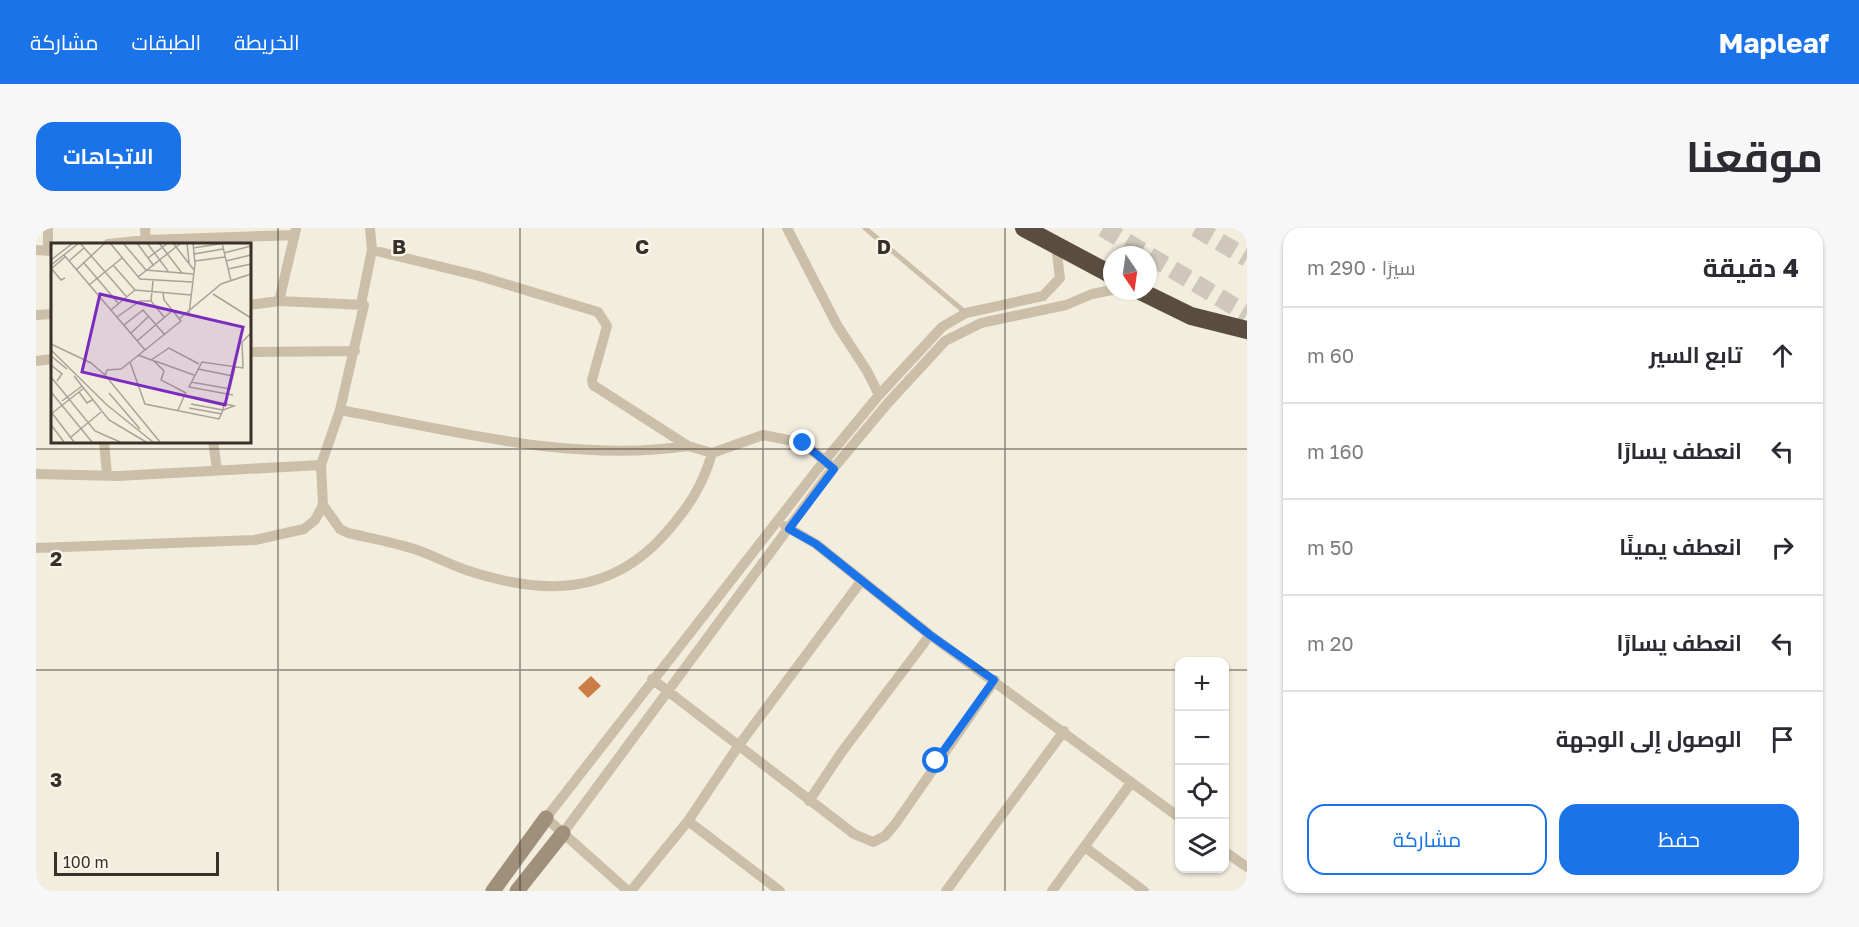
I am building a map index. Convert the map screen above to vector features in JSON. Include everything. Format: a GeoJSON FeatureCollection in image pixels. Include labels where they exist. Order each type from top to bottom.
{"type":"FeatureCollection","features":[{"type":"Feature","properties":{"kind":"highway"},"geometry":{"type":"LineString","coordinates":[[1024,228],[1103,270]]}},
{"type":"Feature","properties":{"kind":"highway"},"geometry":{"type":"LineString","coordinates":[[1157,299],[1191,316],[1247,330]]}},
{"type":"Feature","properties":{"kind":"main road"},"geometry":{"type":"LineString","coordinates":[[495,890],[546,818]]}},
{"type":"Feature","properties":{"kind":"main road"},"geometry":{"type":"LineString","coordinates":[[517,891],[563,833]]}},
{"type":"Feature","properties":{"kind":"street"},"geometry":{"type":"LineString","coordinates":[[36,250],[50,251],[48,228]]}},
{"type":"Feature","properties":{"kind":"street"},"geometry":{"type":"LineString","coordinates":[[145,228],[146,242]]}},
{"type":"Feature","properties":{"kind":"street"},"geometry":{"type":"LineString","coordinates":[[36,548],[255,540],[304,529],[315,520],[323,505],[321,465],[340,410],[356,351],[364,305],[361,304],[372,250],[370,228]]}},
{"type":"Feature","properties":{"kind":"street"},"geometry":{"type":"LineString","coordinates":[[787,228],[837,325],[867,371],[879,395]]}},
{"type":"Feature","properties":{"kind":"street"},"geometry":{"type":"LineString","coordinates":[[127,243],[295,232],[279,301]]}},
{"type":"Feature","properties":{"kind":"street"},"geometry":{"type":"LineString","coordinates":[[563,833],[789,529],[879,395],[942,327],[971,312],[1043,296],[1050,291],[1060,278],[1056,246]]}},
{"type":"Feature","properties":{"kind":"street"},"geometry":{"type":"LineString","coordinates":[[372,250],[479,276],[598,312],[607,326],[592,380],[593,385],[688,446],[712,453],[763,435],[803,443],[830,465]]}},
{"type":"Feature","properties":{"kind":"street"},"geometry":{"type":"LineString","coordinates":[[862,580],[739,746],[688,821],[630,891],[546,818],[652,679],[779,521],[945,341],[981,323],[1066,305],[1103,292]]}},
{"type":"Feature","properties":{"kind":"street"},"geometry":{"type":"LineString","coordinates":[[250,305],[279,301],[361,304]]}},
{"type":"Feature","properties":{"kind":"street"},"geometry":{"type":"LineString","coordinates":[[971,312],[981,323]]}},
{"type":"Feature","properties":{"kind":"street"},"geometry":{"type":"LineString","coordinates":[[36,315],[51,314]]}},
{"type":"Feature","properties":{"kind":"street"},"geometry":{"type":"LineString","coordinates":[[250,352],[356,351]]}},
{"type":"Feature","properties":{"kind":"street"},"geometry":{"type":"LineString","coordinates":[[36,361],[51,359]]}},
{"type":"Feature","properties":{"kind":"street"},"geometry":{"type":"LineString","coordinates":[[340,410],[551,448],[645,453],[688,446]]}},
{"type":"Feature","properties":{"kind":"street"},"geometry":{"type":"LineString","coordinates":[[104,442],[106,475]]}},
{"type":"Feature","properties":{"kind":"street"},"geometry":{"type":"LineString","coordinates":[[213,442],[217,470]]}},
{"type":"Feature","properties":{"kind":"street"},"geometry":{"type":"LineString","coordinates":[[323,505],[340,529],[348,533],[413,549],[470,571],[541,587],[589,584],[626,569],[654,547],[688,508],[705,480],[712,453]]}},
{"type":"Feature","properties":{"kind":"street"},"geometry":{"type":"LineString","coordinates":[[36,474],[106,475],[321,465]]}},
{"type":"Feature","properties":{"kind":"street"},"geometry":{"type":"LineString","coordinates":[[779,521],[816,544],[930,635],[1064,731],[1175,815]]}},
{"type":"Feature","properties":{"kind":"street"},"geometry":{"type":"LineString","coordinates":[[809,801],[841,753],[930,635]]}},
{"type":"Feature","properties":{"kind":"street"},"geometry":{"type":"LineString","coordinates":[[652,679],[667,693],[809,801],[862,839],[873,842],[885,836],[994,680]]}},
{"type":"Feature","properties":{"kind":"street"},"geometry":{"type":"LineString","coordinates":[[946,891],[1064,731]]}},
{"type":"Feature","properties":{"kind":"street"},"geometry":{"type":"LineString","coordinates":[[1052,891],[1086,848],[1131,783]]}},
{"type":"Feature","properties":{"kind":"street"},"geometry":{"type":"LineString","coordinates":[[688,821],[780,891]]}},
{"type":"Feature","properties":{"kind":"street"},"geometry":{"type":"LineString","coordinates":[[1086,848],[1144,891]]}},
{"type":"Feature","properties":{"kind":"street"},"geometry":{"type":"LineString","coordinates":[[1229,854],[1247,867]]}},
{"type":"Feature","properties":{"kind":"lane"},"geometry":{"type":"LineString","coordinates":[[865,228],[971,312]]}},
{"type":"Feature","properties":{"kind":"building"},"geometry":{"type":"Polygon","coordinates":[[[591,676],[601,686],[588,698],[578,688],[591,676]]]}},
{"type":"Feature","properties":{"kind":"tunnel"},"geometry":{"type":"LineString","coordinates":[[1103,228],[1247,314]]}},
{"type":"Feature","properties":{"kind":"tunnel"},"geometry":{"type":"LineString","coordinates":[[1196,228],[1247,258]]}},
{"type":"Feature","properties":{"kind":"route"},"geometry":{"type":"LineString","coordinates":[[803,443],[834,469],[789,529],[816,544],[930,635],[994,680],[936,761]]}}]}
